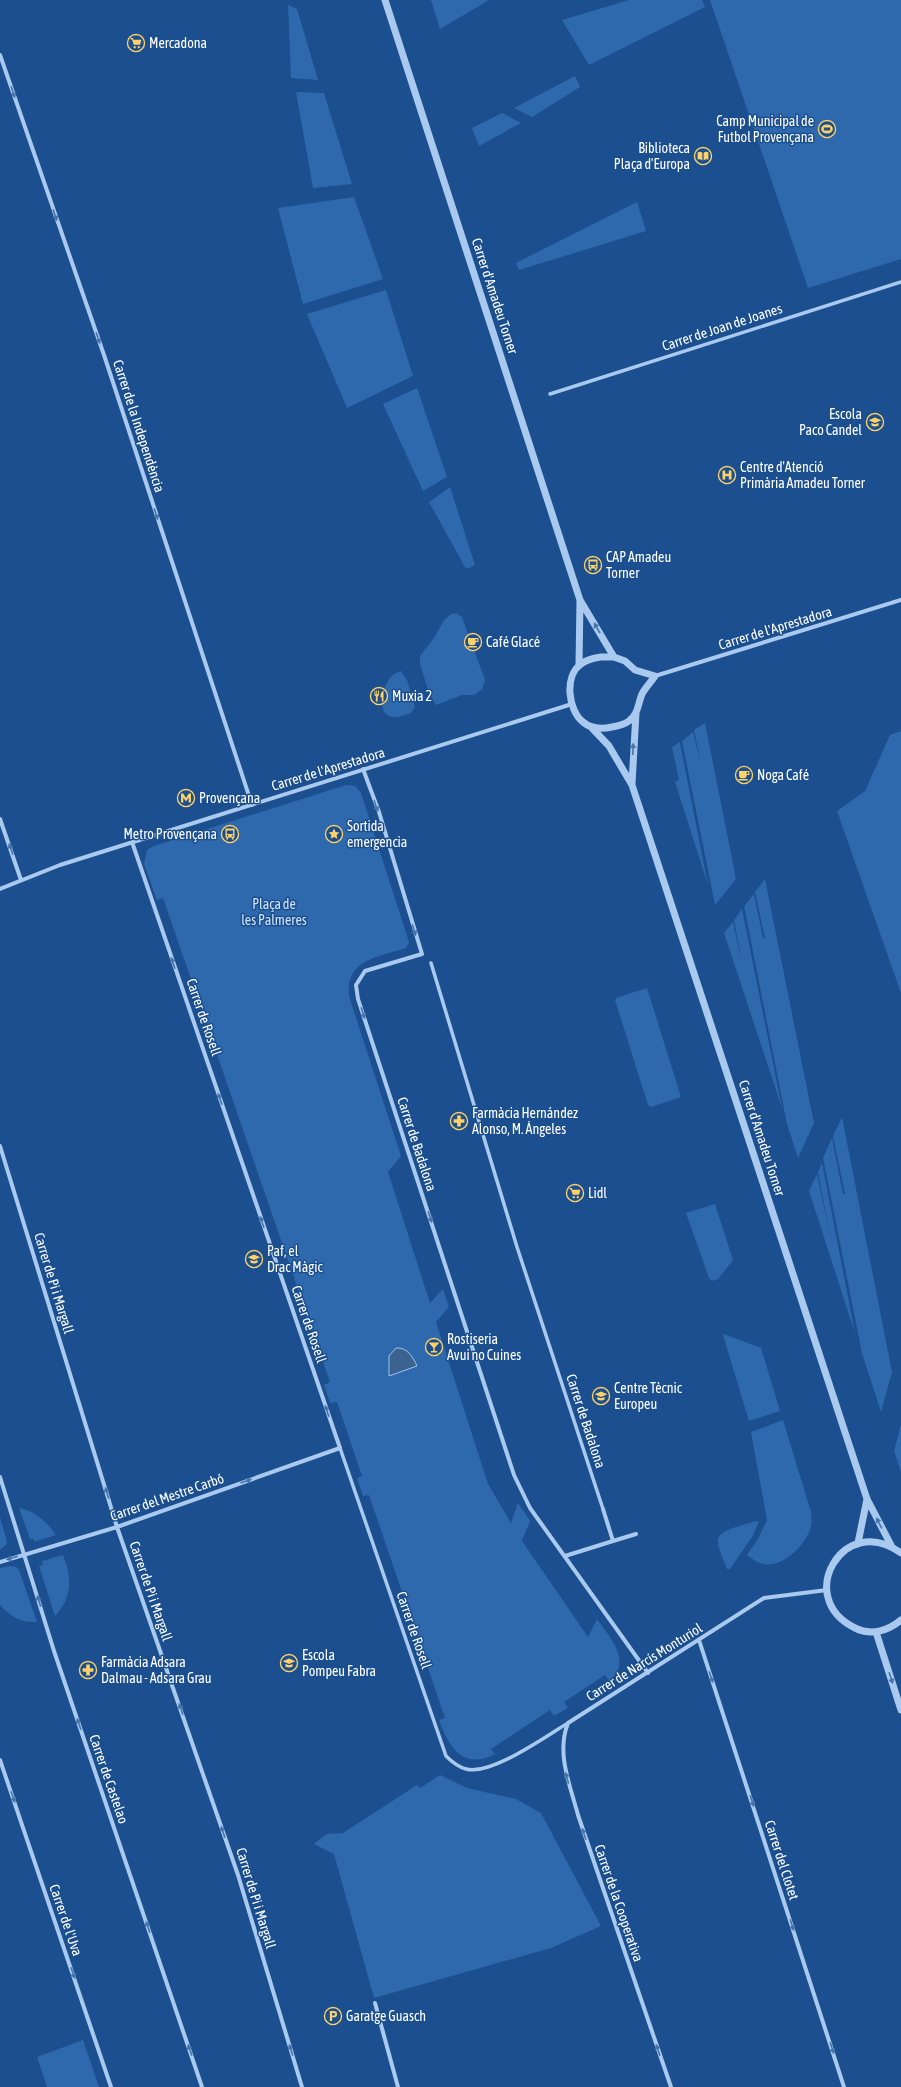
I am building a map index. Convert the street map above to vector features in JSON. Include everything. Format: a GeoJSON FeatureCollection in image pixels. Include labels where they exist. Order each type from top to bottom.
{"type":"FeatureCollection","features":[{"type":"Feature","properties":{"kind":"street","name":"Carrer d'Amadeu Torner"},"geometry":{"type":"LineString","coordinates":[[385,0],[580,600],[614,657]]}},
{"type":"Feature","properties":{"kind":"street","name":"Carrer de la Independència"},"geometry":{"type":"LineString","coordinates":[[0,55],[104,354],[252,805]]}},
{"type":"Feature","properties":{"kind":"street","name":"Carrer de Joan de Joanes"},"geometry":{"type":"LineString","coordinates":[[550,394],[901,282]]}},
{"type":"Feature","properties":{"kind":"street","name":"Carrer d'Amadeu Torner"},"geometry":{"type":"LineString","coordinates":[[579,665],[580,600]]}},
{"type":"Feature","properties":{"kind":"street","name":"Carrer de l'Aprestadora"},"geometry":{"type":"LineString","coordinates":[[655,676],[901,600]]}},
{"type":"Feature","properties":{"kind":"street"},"geometry":{"type":"LineString","coordinates":[[600,657],[614,657],[625,661],[635,670],[655,676],[642,694],[641,704],[629,721],[618,726],[605,729],[591,727],[583,722],[576,714],[572,704],[570,689],[573,674],[579,665],[600,657]]}},
{"type":"Feature","properties":{"kind":"street","name":"Carrer de l'Aprestadora"},"geometry":{"type":"LineString","coordinates":[[0,889],[60,865],[572,704]]}},
{"type":"Feature","properties":{"kind":"street","name":"Carrer d'Amadeu Torner"},"geometry":{"type":"LineString","coordinates":[[632,785],[636,713]]}},
{"type":"Feature","properties":{"kind":"street","name":"Carrer d'Amadeu Torner"},"geometry":{"type":"LineString","coordinates":[[591,727],[609,746],[632,785],[867,1499],[892,1547]]}},
{"type":"Feature","properties":{"kind":"street","name":"Carrer de Badalona"},"geometry":{"type":"LineString","coordinates":[[363,769],[379,812],[422,954],[365,971],[356,985],[358,999],[514,1475],[530,1508],[648,1673]]}},
{"type":"Feature","properties":{"kind":"street"},"geometry":{"type":"LineString","coordinates":[[0,819],[21,880]]}},
{"type":"Feature","properties":{"kind":"street","name":"Carrer de Rosell"},"geometry":{"type":"LineString","coordinates":[[132,842],[446,1756],[455,1765],[466,1770],[477,1770]]}},
{"type":"Feature","properties":{"kind":"street","name":"Carrer de Badalona"},"geometry":{"type":"LineString","coordinates":[[431,963],[515,1240],[613,1541]]}},
{"type":"Feature","properties":{"kind":"street","name":"Carrer de Pi i Margall"},"geometry":{"type":"LineString","coordinates":[[0,1146],[117,1527],[238,1875],[302,2087]]}},
{"type":"Feature","properties":{"kind":"street","name":"Carrer del Mestre Carbó"},"geometry":{"type":"LineString","coordinates":[[0,1562],[117,1527],[340,1448]]}},
{"type":"Feature","properties":{"kind":"street","name":"Carrer de Castelao"},"geometry":{"type":"LineString","coordinates":[[0,1477],[54,1651],[202,2087]]}},
{"type":"Feature","properties":{"kind":"street","name":"Carrer d'Amadeu Torner"},"geometry":{"type":"LineString","coordinates":[[858,1543],[867,1499]]}},
{"type":"Feature","properties":{"kind":"street"},"geometry":{"type":"LineString","coordinates":[[564,1556],[636,1534]]}},
{"type":"Feature","properties":{"kind":"street"},"geometry":{"type":"LineString","coordinates":[[901,1553],[880,1542],[869,1541],[858,1543],[846,1549],[836,1558],[830,1567],[827,1590],[832,1608],[847,1624],[860,1630],[876,1632],[886,1630],[901,1620]]}},
{"type":"Feature","properties":{"kind":"street","name":"Carrer de Narcís Monturiol"},"geometry":{"type":"LineString","coordinates":[[477,1770],[493,1766],[568,1723],[764,1598],[827,1590]]}},
{"type":"Feature","properties":{"kind":"street"},"geometry":{"type":"LineString","coordinates":[[876,1632],[901,1710]]}},
{"type":"Feature","properties":{"kind":"street","name":"Carrer del Clotet"},"geometry":{"type":"LineString","coordinates":[[699,1640],[844,2087]]}},
{"type":"Feature","properties":{"kind":"street","name":"Carrer de la Cooperativa"},"geometry":{"type":"LineString","coordinates":[[568,1723],[562,1744],[565,1770],[578,1815],[671,2087]]}},
{"type":"Feature","properties":{"kind":"street","name":"Carrer de l'Uva"},"geometry":{"type":"LineString","coordinates":[[0,1760],[111,2087]]}},
{"type":"Feature","properties":{"kind":"street"},"geometry":{"type":"LineString","coordinates":[[375,2003],[398,2087]]}},
{"type":"Feature","properties":{"kind":"green space"},"geometry":{"type":"Polygon","coordinates":[[[431,0],[489,0],[440,29],[431,0]]]}},
{"type":"Feature","properties":{"kind":"green space"},"geometry":{"type":"Polygon","coordinates":[[[629,0],[702,0],[705,7],[589,65],[562,20],[629,0]]]}},
{"type":"Feature","properties":{"kind":"green space","name":"Camp Municipal de Futbol Provençana"},"geometry":{"type":"Polygon","coordinates":[[[710,0],[901,0],[901,259],[808,288],[710,0]]]}},
{"type":"Feature","properties":{"kind":"green space"},"geometry":{"type":"Polygon","coordinates":[[[288,5],[297,9],[318,80],[291,78],[288,5]]]}},
{"type":"Feature","properties":{"kind":"green space"},"geometry":{"type":"Polygon","coordinates":[[[575,76],[580,87],[532,117],[514,108],[575,76]]]}},
{"type":"Feature","properties":{"kind":"green space"},"geometry":{"type":"Polygon","coordinates":[[[296,92],[324,93],[352,184],[313,188],[296,92]]]}},
{"type":"Feature","properties":{"kind":"green space"},"geometry":{"type":"Polygon","coordinates":[[[502,113],[521,123],[479,146],[472,128],[502,113]]]}},
{"type":"Feature","properties":{"kind":"green space"},"geometry":{"type":"Polygon","coordinates":[[[354,197],[383,279],[303,304],[278,208],[354,197]]]}},
{"type":"Feature","properties":{"kind":"green space"},"geometry":{"type":"Polygon","coordinates":[[[637,202],[646,231],[519,270],[516,263],[637,202]]]}},
{"type":"Feature","properties":{"kind":"green space"},"geometry":{"type":"Polygon","coordinates":[[[386,290],[413,376],[347,408],[307,314],[386,290]]]}},
{"type":"Feature","properties":{"kind":"green space"},"geometry":{"type":"Polygon","coordinates":[[[417,388],[447,477],[423,491],[383,404],[417,388]]]}},
{"type":"Feature","properties":{"kind":"green space"},"geometry":{"type":"Polygon","coordinates":[[[450,487],[475,565],[466,569],[429,502],[450,487]]]}},
{"type":"Feature","properties":{"kind":"green space"},"geometry":{"type":"Polygon","coordinates":[[[456,613],[462,617],[485,680],[482,689],[474,695],[462,695],[436,705],[429,693],[420,664],[420,656],[434,638],[444,620],[451,614],[456,613]]]}},
{"type":"Feature","properties":{"kind":"green space"},"geometry":{"type":"Polygon","coordinates":[[[401,671],[407,680],[415,707],[411,713],[399,717],[392,717],[386,714],[383,709],[383,694],[390,679],[395,673],[401,671]]]}},
{"type":"Feature","properties":{"kind":"green space"},"geometry":{"type":"Polygon","coordinates":[[[705,723],[736,879],[715,905],[682,741],[693,732],[701,764],[694,730],[705,723]]]}},
{"type":"Feature","properties":{"kind":"green space"},"geometry":{"type":"Polygon","coordinates":[[[901,731],[901,993],[837,811],[865,791],[890,735],[901,731]]]}},
{"type":"Feature","properties":{"kind":"green space"},"geometry":{"type":"Polygon","coordinates":[[[680,742],[708,885],[675,782],[679,780],[672,747],[680,742]]]}},
{"type":"Feature","properties":{"kind":"green space","name":"Plaça de les Palmeres"},"geometry":{"type":"Polygon","coordinates":[[[346,785],[355,786],[361,793],[409,942],[406,948],[375,957],[358,967],[352,974],[349,984],[349,996],[401,1156],[388,1172],[430,1303],[443,1289],[449,1307],[436,1322],[488,1484],[511,1523],[518,1503],[530,1521],[522,1541],[588,1637],[597,1619],[613,1642],[619,1658],[619,1666],[616,1673],[609,1681],[605,1675],[564,1702],[568,1708],[554,1716],[550,1710],[491,1749],[495,1754],[474,1760],[466,1758],[452,1747],[439,1720],[445,1718],[369,1495],[363,1496],[357,1478],[362,1476],[337,1402],[330,1403],[324,1385],[330,1382],[163,898],[157,900],[144,864],[147,850],[154,846],[346,785]]]}},
{"type":"Feature","properties":{"kind":"green space"},"geometry":{"type":"Polygon","coordinates":[[[765,879],[814,1123],[798,1158],[787,1124],[744,906],[754,894],[763,938],[765,938],[755,892],[765,879]]]}},
{"type":"Feature","properties":{"kind":"green space"},"geometry":{"type":"Polygon","coordinates":[[[742,909],[782,1108],[724,933],[733,922],[743,967],[734,920],[742,909]]]}},
{"type":"Feature","properties":{"kind":"green space"},"geometry":{"type":"Polygon","coordinates":[[[647,988],[681,1097],[651,1107],[648,1105],[615,1000],[616,998],[647,988]]]}},
{"type":"Feature","properties":{"kind":"green space"},"geometry":{"type":"Polygon","coordinates":[[[842,1117],[892,1372],[881,1412],[862,1353],[823,1158],[832,1138],[843,1194],[845,1194],[833,1136],[842,1117]]]}},
{"type":"Feature","properties":{"kind":"green space"},"geometry":{"type":"Polygon","coordinates":[[[822,1163],[855,1333],[809,1191],[817,1174],[830,1236],[818,1172],[822,1163]]]}},
{"type":"Feature","properties":{"kind":"green space"},"geometry":{"type":"Polygon","coordinates":[[[715,1204],[733,1260],[718,1279],[712,1281],[709,1278],[686,1213],[715,1204]]]}},
{"type":"Feature","properties":{"kind":"green space"},"geometry":{"type":"Polygon","coordinates":[[[724,1334],[761,1348],[780,1411],[749,1421],[723,1335],[724,1334]]]}},
{"type":"Feature","properties":{"kind":"green space"},"geometry":{"type":"Polygon","coordinates":[[[783,1420],[812,1518],[809,1531],[796,1551],[784,1560],[777,1563],[764,1564],[755,1561],[747,1555],[758,1539],[767,1520],[751,1432],[783,1420]]]}},
{"type":"Feature","properties":{"kind":"green space"},"geometry":{"type":"Polygon","coordinates":[[[901,1424],[901,1472],[894,1451],[901,1424]]]}},
{"type":"Feature","properties":{"kind":"green space"},"geometry":{"type":"Polygon","coordinates":[[[19,1508],[35,1514],[49,1526],[56,1535],[34,1542],[33,1539],[30,1539],[19,1508]]]}},
{"type":"Feature","properties":{"kind":"green space"},"geometry":{"type":"Polygon","coordinates":[[[0,1517],[7,1542],[6,1545],[0,1550],[0,1517]]]}},
{"type":"Feature","properties":{"kind":"green space"},"geometry":{"type":"Polygon","coordinates":[[[756,1521],[759,1522],[752,1537],[730,1569],[727,1569],[719,1546],[718,1539],[720,1535],[741,1525],[756,1521]]]}},
{"type":"Feature","properties":{"kind":"green space"},"geometry":{"type":"Polygon","coordinates":[[[63,1555],[68,1571],[69,1587],[65,1602],[55,1616],[39,1566],[43,1565],[42,1561],[63,1555]]]}},
{"type":"Feature","properties":{"kind":"green space"},"geometry":{"type":"Polygon","coordinates":[[[10,1566],[16,1567],[19,1570],[37,1622],[21,1620],[8,1613],[0,1605],[0,1568],[10,1566]]]}},
{"type":"Feature","properties":{"kind":"green space"},"geometry":{"type":"Polygon","coordinates":[[[440,1775],[467,1788],[516,1799],[541,1813],[601,1926],[551,1948],[374,1998],[334,1854],[314,1844],[327,1834],[343,1833],[417,1785],[420,1788],[440,1775]]]}},
{"type":"Feature","properties":{"kind":"green space"},"geometry":{"type":"Polygon","coordinates":[[[83,2040],[99,2087],[47,2087],[37,2057],[83,2040]]]}},
{"type":"Feature","properties":{"kind":"shaded area"},"geometry":{"type":"Polygon","coordinates":[[[396,1348],[406,1351],[417,1366],[389,1376],[389,1356],[396,1348]]]}},
{"type":"Feature","properties":{"kind":"place","name":"Mercadona"},"geometry":{"type":"Point","coordinates":[136,43]}},
{"type":"Feature","properties":{"kind":"place","name":"Camp Municipal de Futbol Provençana"},"geometry":{"type":"Point","coordinates":[827,129]}},
{"type":"Feature","properties":{"kind":"place","name":"Biblioteca Plaça d'Europa"},"geometry":{"type":"Point","coordinates":[703,156]}},
{"type":"Feature","properties":{"kind":"place","name":"Escola Paco Candel"},"geometry":{"type":"Point","coordinates":[875,422]}},
{"type":"Feature","properties":{"kind":"place","name":"Centre d'Atenció Primària Amadeu Torner"},"geometry":{"type":"Point","coordinates":[727,475]}},
{"type":"Feature","properties":{"kind":"place","name":"CAP Amadeu Torner"},"geometry":{"type":"Point","coordinates":[593,565]}},
{"type":"Feature","properties":{"kind":"place","name":"Café Glacé"},"geometry":{"type":"Point","coordinates":[473,642]}},
{"type":"Feature","properties":{"kind":"place","name":"Muxia 2"},"geometry":{"type":"Point","coordinates":[379,696]}},
{"type":"Feature","properties":{"kind":"place","name":"Noga Café"},"geometry":{"type":"Point","coordinates":[744,775]}},
{"type":"Feature","properties":{"kind":"place","name":"Provençana"},"geometry":{"type":"Point","coordinates":[186,798]}},
{"type":"Feature","properties":{"kind":"place","name":"Metro Provençana"},"geometry":{"type":"Point","coordinates":[230,834]}},
{"type":"Feature","properties":{"kind":"place","name":"Sortida emergencia"},"geometry":{"type":"Point","coordinates":[334,834]}},
{"type":"Feature","properties":{"kind":"place","name":"Farmàcia Hernández Alonso, M. Ángeles"},"geometry":{"type":"Point","coordinates":[459,1121]}},
{"type":"Feature","properties":{"kind":"place","name":"Lidl"},"geometry":{"type":"Point","coordinates":[575,1193]}},
{"type":"Feature","properties":{"kind":"place","name":"Paf, el Drac Màgic"},"geometry":{"type":"Point","coordinates":[254,1259]}},
{"type":"Feature","properties":{"kind":"place","name":"Rostiseria Avui no Cuines"},"geometry":{"type":"Point","coordinates":[434,1347]}},
{"type":"Feature","properties":{"kind":"place","name":"Centre Tècnic Europeu"},"geometry":{"type":"Point","coordinates":[601,1396]}},
{"type":"Feature","properties":{"kind":"place","name":"Escola Pompeu Fabra"},"geometry":{"type":"Point","coordinates":[289,1663]}},
{"type":"Feature","properties":{"kind":"place","name":"Farmàcia Adsara Dalmau - Adsara Grau"},"geometry":{"type":"Point","coordinates":[88,1670]}},
{"type":"Feature","properties":{"kind":"place","name":"Garatge Guasch"},"geometry":{"type":"Point","coordinates":[333,2016]}}]}
